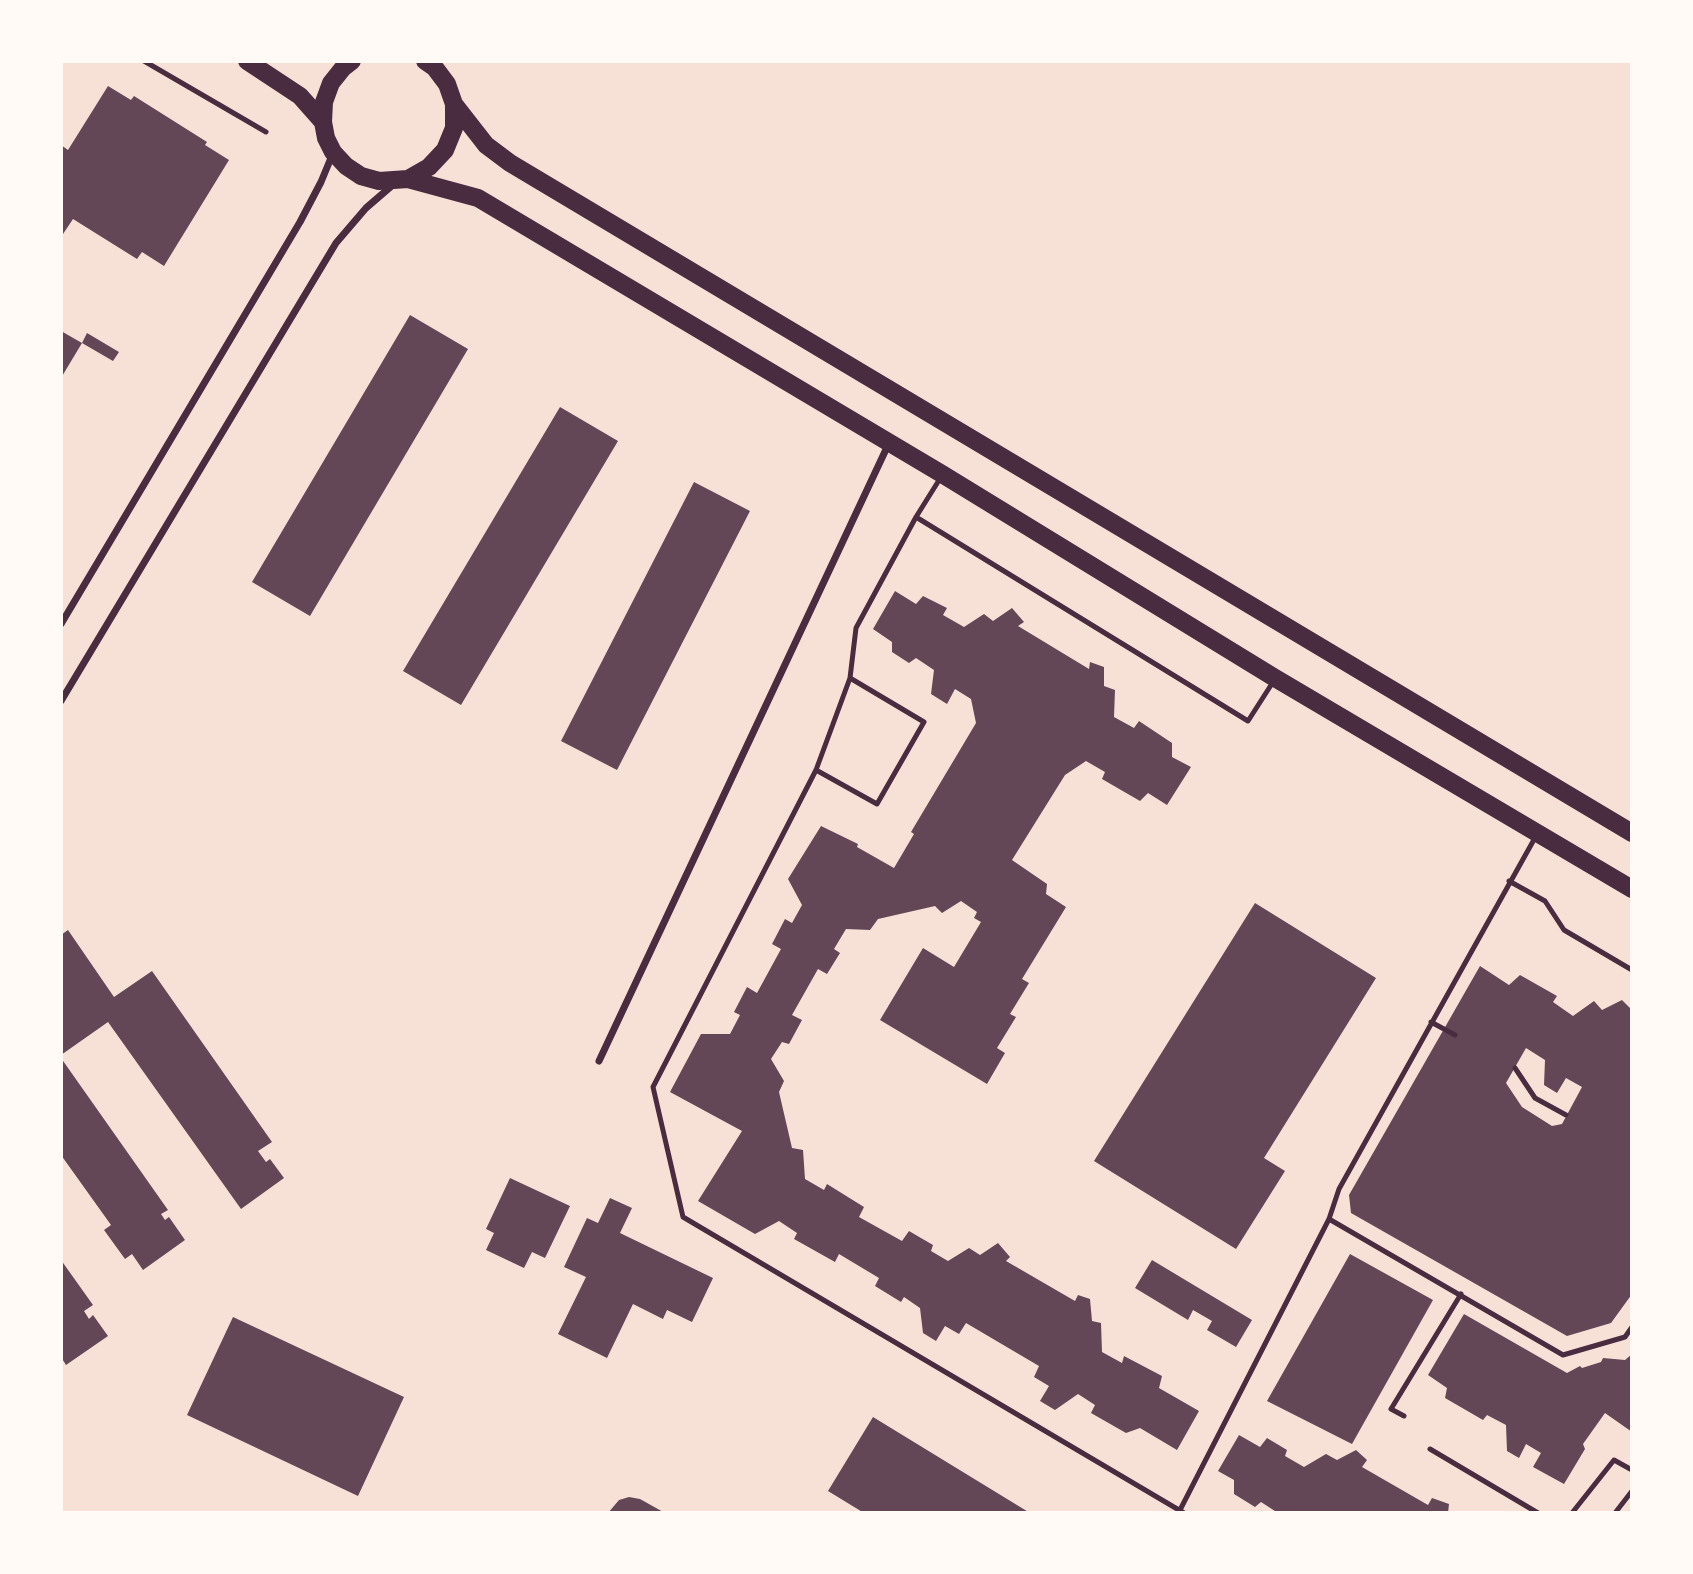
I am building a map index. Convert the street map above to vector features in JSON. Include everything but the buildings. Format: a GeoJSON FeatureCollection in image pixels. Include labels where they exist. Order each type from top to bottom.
{"type":"FeatureCollection","features":[{"type":"Feature","properties":{"kind":"main road"},"geometry":{"type":"LineString","coordinates":[[247,61],[300,96],[323,122]]}},
{"type":"Feature","properties":{"kind":"main road"},"geometry":{"type":"LineString","coordinates":[[352,61],[331,83],[324,102],[323,122],[326,138],[333,152],[346,166],[361,176],[379,181],[403,180],[478,198],[942,474],[1275,678],[1632,889]]}},
{"type":"Feature","properties":{"kind":"main road"},"geometry":{"type":"LineString","coordinates":[[425,61],[435,68],[447,84],[454,104],[486,145],[517,168],[1632,833]]}},
{"type":"Feature","properties":{"kind":"main road"},"geometry":{"type":"LineString","coordinates":[[403,180],[429,167],[445,150],[454,128],[454,104]]}},
{"type":"Feature","properties":{"kind":"street"},"geometry":{"type":"LineString","coordinates":[[61,624],[300,222],[333,152]]}},
{"type":"Feature","properties":{"kind":"street"},"geometry":{"type":"LineString","coordinates":[[61,701],[335,243],[366,208],[403,180]]}},
{"type":"Feature","properties":{"kind":"street"},"geometry":{"type":"LineString","coordinates":[[599,1061],[889,443]]}},
{"type":"Feature","properties":{"kind":"lane"},"geometry":{"type":"LineString","coordinates":[[144,61],[266,132]]}},
{"type":"Feature","properties":{"kind":"lane"},"geometry":{"type":"LineString","coordinates":[[942,474],[856,628],[850,678],[816,770],[653,1087],[682,1217],[1182,1511],[1329,1219],[1339,1189],[1538,833]]}},
{"type":"Feature","properties":{"kind":"lane"},"geometry":{"type":"LineString","coordinates":[[916,517],[1248,721],[1275,678]]}},
{"type":"Feature","properties":{"kind":"lane"},"geometry":{"type":"LineString","coordinates":[[816,770],[877,804],[924,722],[850,678]]}},
{"type":"Feature","properties":{"kind":"lane"},"geometry":{"type":"LineString","coordinates":[[1509,881],[1545,901],[1564,930],[1632,970]]}},
{"type":"Feature","properties":{"kind":"lane"},"geometry":{"type":"LineString","coordinates":[[1431,1022],[1455,1035]]}},
{"type":"Feature","properties":{"kind":"lane"},"geometry":{"type":"LineString","coordinates":[[1515,1068],[1535,1098],[1566,1115]]}},
{"type":"Feature","properties":{"kind":"lane"},"geometry":{"type":"LineString","coordinates":[[1329,1219],[1563,1354],[1625,1337],[1632,1327]]}},
{"type":"Feature","properties":{"kind":"lane"},"geometry":{"type":"LineString","coordinates":[[1404,1416],[1391,1409],[1461,1294]]}},
{"type":"Feature","properties":{"kind":"lane"},"geometry":{"type":"LineString","coordinates":[[1430,1449],[1538,1513]]}},
{"type":"Feature","properties":{"kind":"lane"},"geometry":{"type":"LineString","coordinates":[[1572,1513],[1614,1460],[1632,1470]]}},
{"type":"Feature","properties":{"kind":"lane"},"geometry":{"type":"LineString","coordinates":[[1615,1513],[1632,1490]]}}]}
